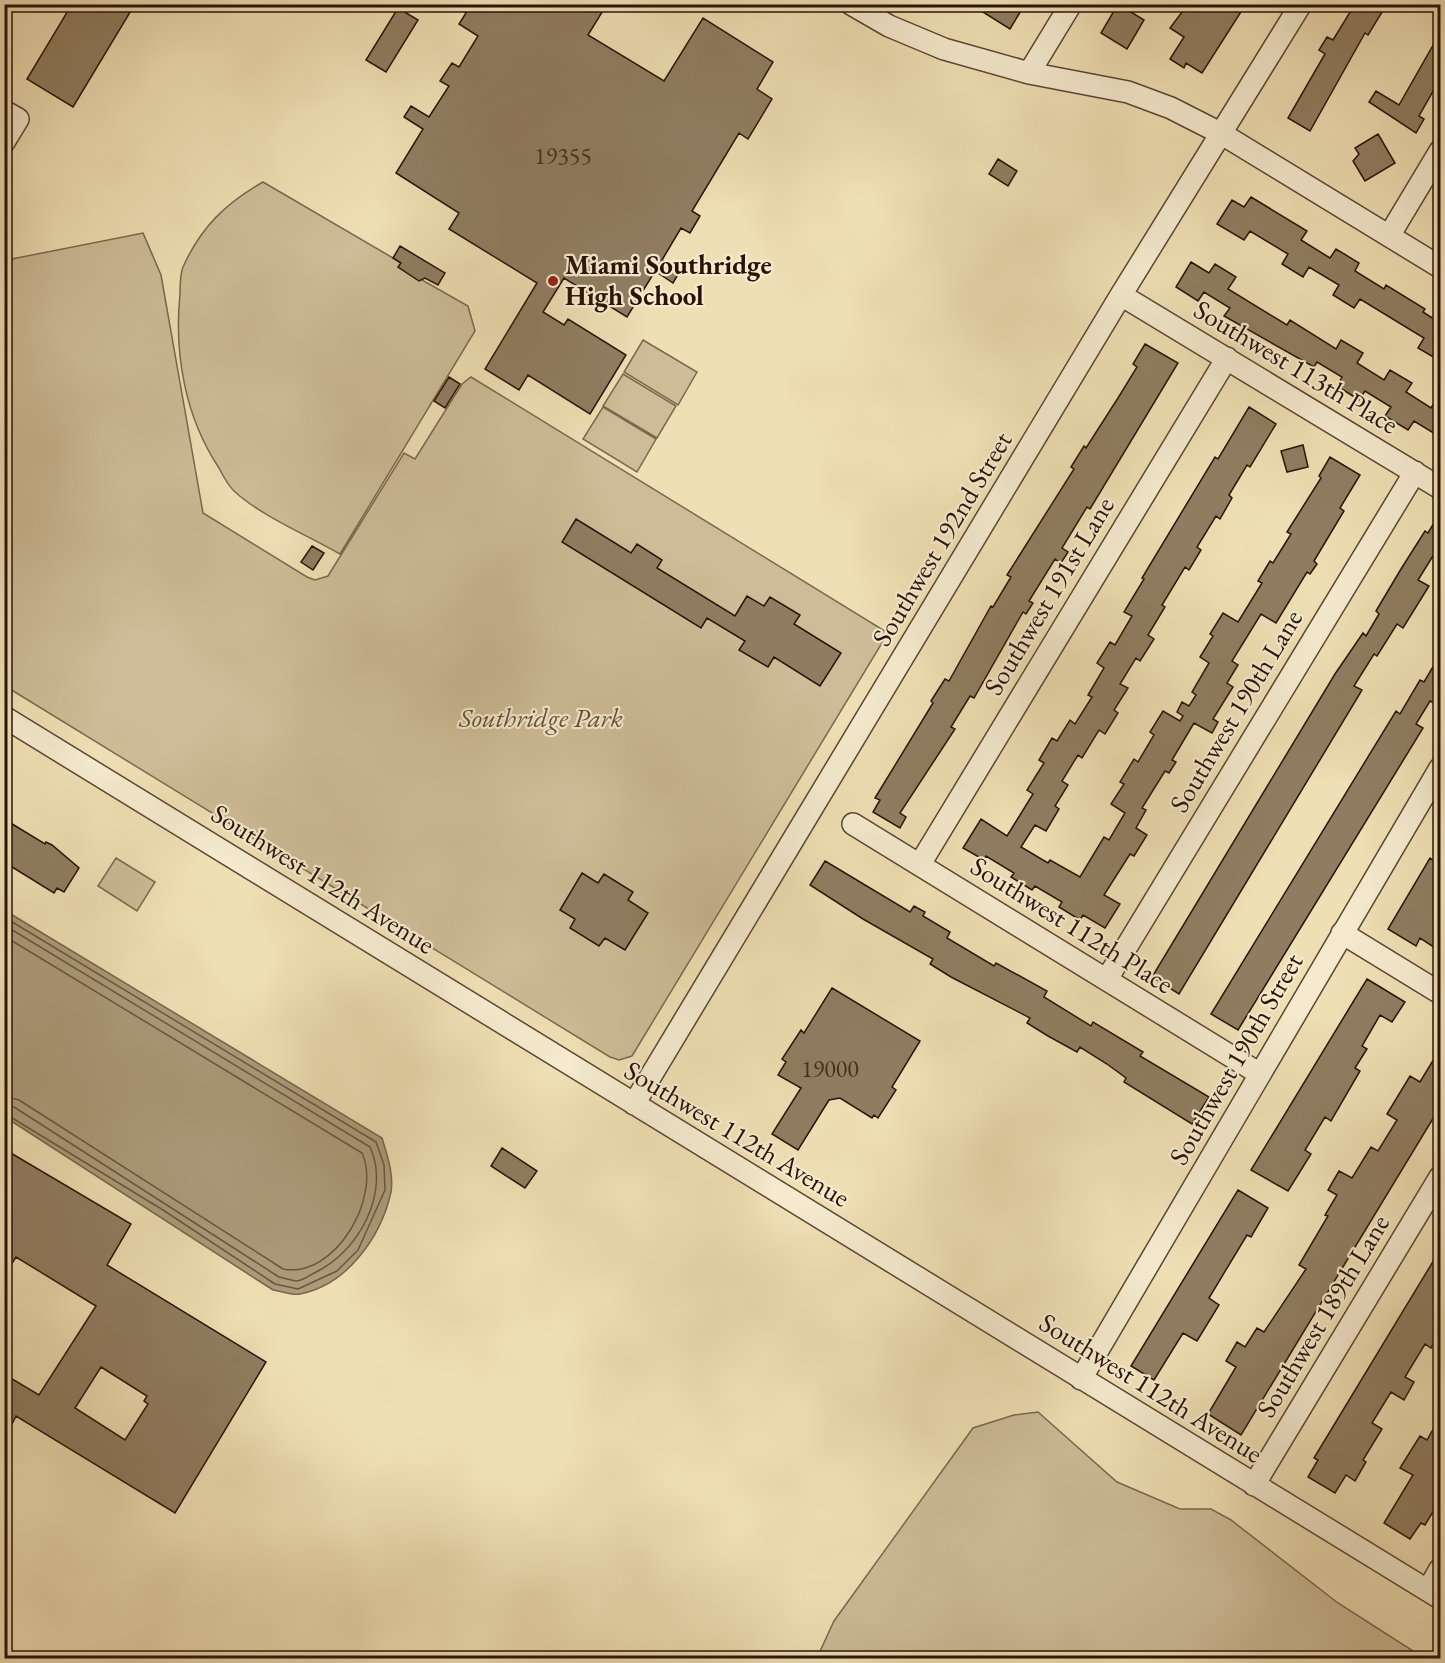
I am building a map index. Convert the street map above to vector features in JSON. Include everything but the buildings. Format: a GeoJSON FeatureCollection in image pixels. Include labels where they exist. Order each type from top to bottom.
{"type":"FeatureCollection","features":[{"type":"Feature","properties":{"kind":"street"},"geometry":{"type":"LineString","coordinates":[[851,4],[918,40],[1029,73],[1128,92],[1171,108],[1222,134],[1440,267]]}},
{"type":"Feature","properties":{"kind":"street"},"geometry":{"type":"LineString","coordinates":[[1029,73],[1071,4]]}},
{"type":"Feature","properties":{"kind":"street","name":"Southwest 192nd Street"},"geometry":{"type":"LineString","coordinates":[[634,1104],[1121,295],[1301,4]]}},
{"type":"Feature","properties":{"kind":"street"},"geometry":{"type":"LineString","coordinates":[[4,142],[11,115]]}},
{"type":"Feature","properties":{"kind":"street"},"geometry":{"type":"LineString","coordinates":[[1389,236],[1440,151]]}},
{"type":"Feature","properties":{"kind":"street","name":"Southwest 113th Place"},"geometry":{"type":"LineString","coordinates":[[1121,295],[1440,488]]}},
{"type":"Feature","properties":{"kind":"street","name":"Southwest 191st Lane"},"geometry":{"type":"LineString","coordinates":[[920,864],[1227,358]]}},
{"type":"Feature","properties":{"kind":"street","name":"Southwest 190th Lane"},"geometry":{"type":"LineString","coordinates":[[1107,980],[1415,472]]}},
{"type":"Feature","properties":{"kind":"street","name":"Southwest 112th Avenue"},"geometry":{"type":"LineString","coordinates":[[4,717],[1434,1594]]}},
{"type":"Feature","properties":{"kind":"street","name":"Southwest 190th Street"},"geometry":{"type":"LineString","coordinates":[[1081,1379],[1440,768]]}},
{"type":"Feature","properties":{"kind":"street","name":"Southwest 112th Place"},"geometry":{"type":"LineString","coordinates":[[853,824],[1260,1074]]}},
{"type":"Feature","properties":{"kind":"street"},"geometry":{"type":"LineString","coordinates":[[1342,933],[1440,993]]}},
{"type":"Feature","properties":{"kind":"street","name":"Southwest 189th Lane"},"geometry":{"type":"LineString","coordinates":[[1254,1485],[1440,1177]]}},
{"type":"Feature","properties":{"kind":"street"},"geometry":{"type":"LineString","coordinates":[[1434,1594],[1440,1569]]}},
{"type":"Feature","properties":{"kind":"green space"},"geometry":{"type":"Polygon","coordinates":[[[263,182],[401,263],[399,267],[468,306],[475,331],[340,554],[257,509],[232,489],[207,448],[184,384],[179,339],[180,283],[183,267],[198,240],[216,217],[237,199],[263,182]]]}},
{"type":"Feature","properties":{"kind":"green space","name":"Southridge Park"},"geometry":{"type":"Polygon","coordinates":[[[143,233],[161,275],[203,513],[307,577],[315,580],[328,576],[404,453],[415,459],[462,384],[471,377],[888,633],[632,1056],[619,1060],[610,1057],[5,686],[4,271],[12,259],[143,233]]]}},
{"type":"Feature","properties":{"kind":"green space"},"geometry":{"type":"Polygon","coordinates":[[[643,340],[697,372],[678,405],[624,372],[643,340]]]}},
{"type":"Feature","properties":{"kind":"green space"},"geometry":{"type":"Polygon","coordinates":[[[623,374],[676,406],[657,438],[603,406],[623,374]]]}},
{"type":"Feature","properties":{"kind":"green space"},"geometry":{"type":"Polygon","coordinates":[[[603,407],[656,439],[637,472],[583,439],[603,407]]]}},
{"type":"Feature","properties":{"kind":"green space"},"geometry":{"type":"Polygon","coordinates":[[[116,858],[155,882],[137,911],[98,886],[116,858]]]}},
{"type":"Feature","properties":{"kind":"green space"},"geometry":{"type":"Polygon","coordinates":[[[1038,1412],[1117,1482],[1180,1509],[1211,1509],[1231,1520],[1338,1603],[1424,1658],[817,1658],[834,1621],[973,1428],[1014,1415],[1038,1412]]]}},
{"type":"Feature","properties":{"kind":"water"},"geometry":{"type":"Polygon","coordinates":[[[4,910],[382,1138],[391,1171],[391,1192],[379,1226],[370,1242],[347,1270],[333,1281],[300,1294],[273,1290],[5,1117],[4,910]]]}},
{"type":"Feature","properties":{"kind":"place","name":"Miami Southridge High School"},"geometry":{"type":"Point","coordinates":[553,281]}}]}
